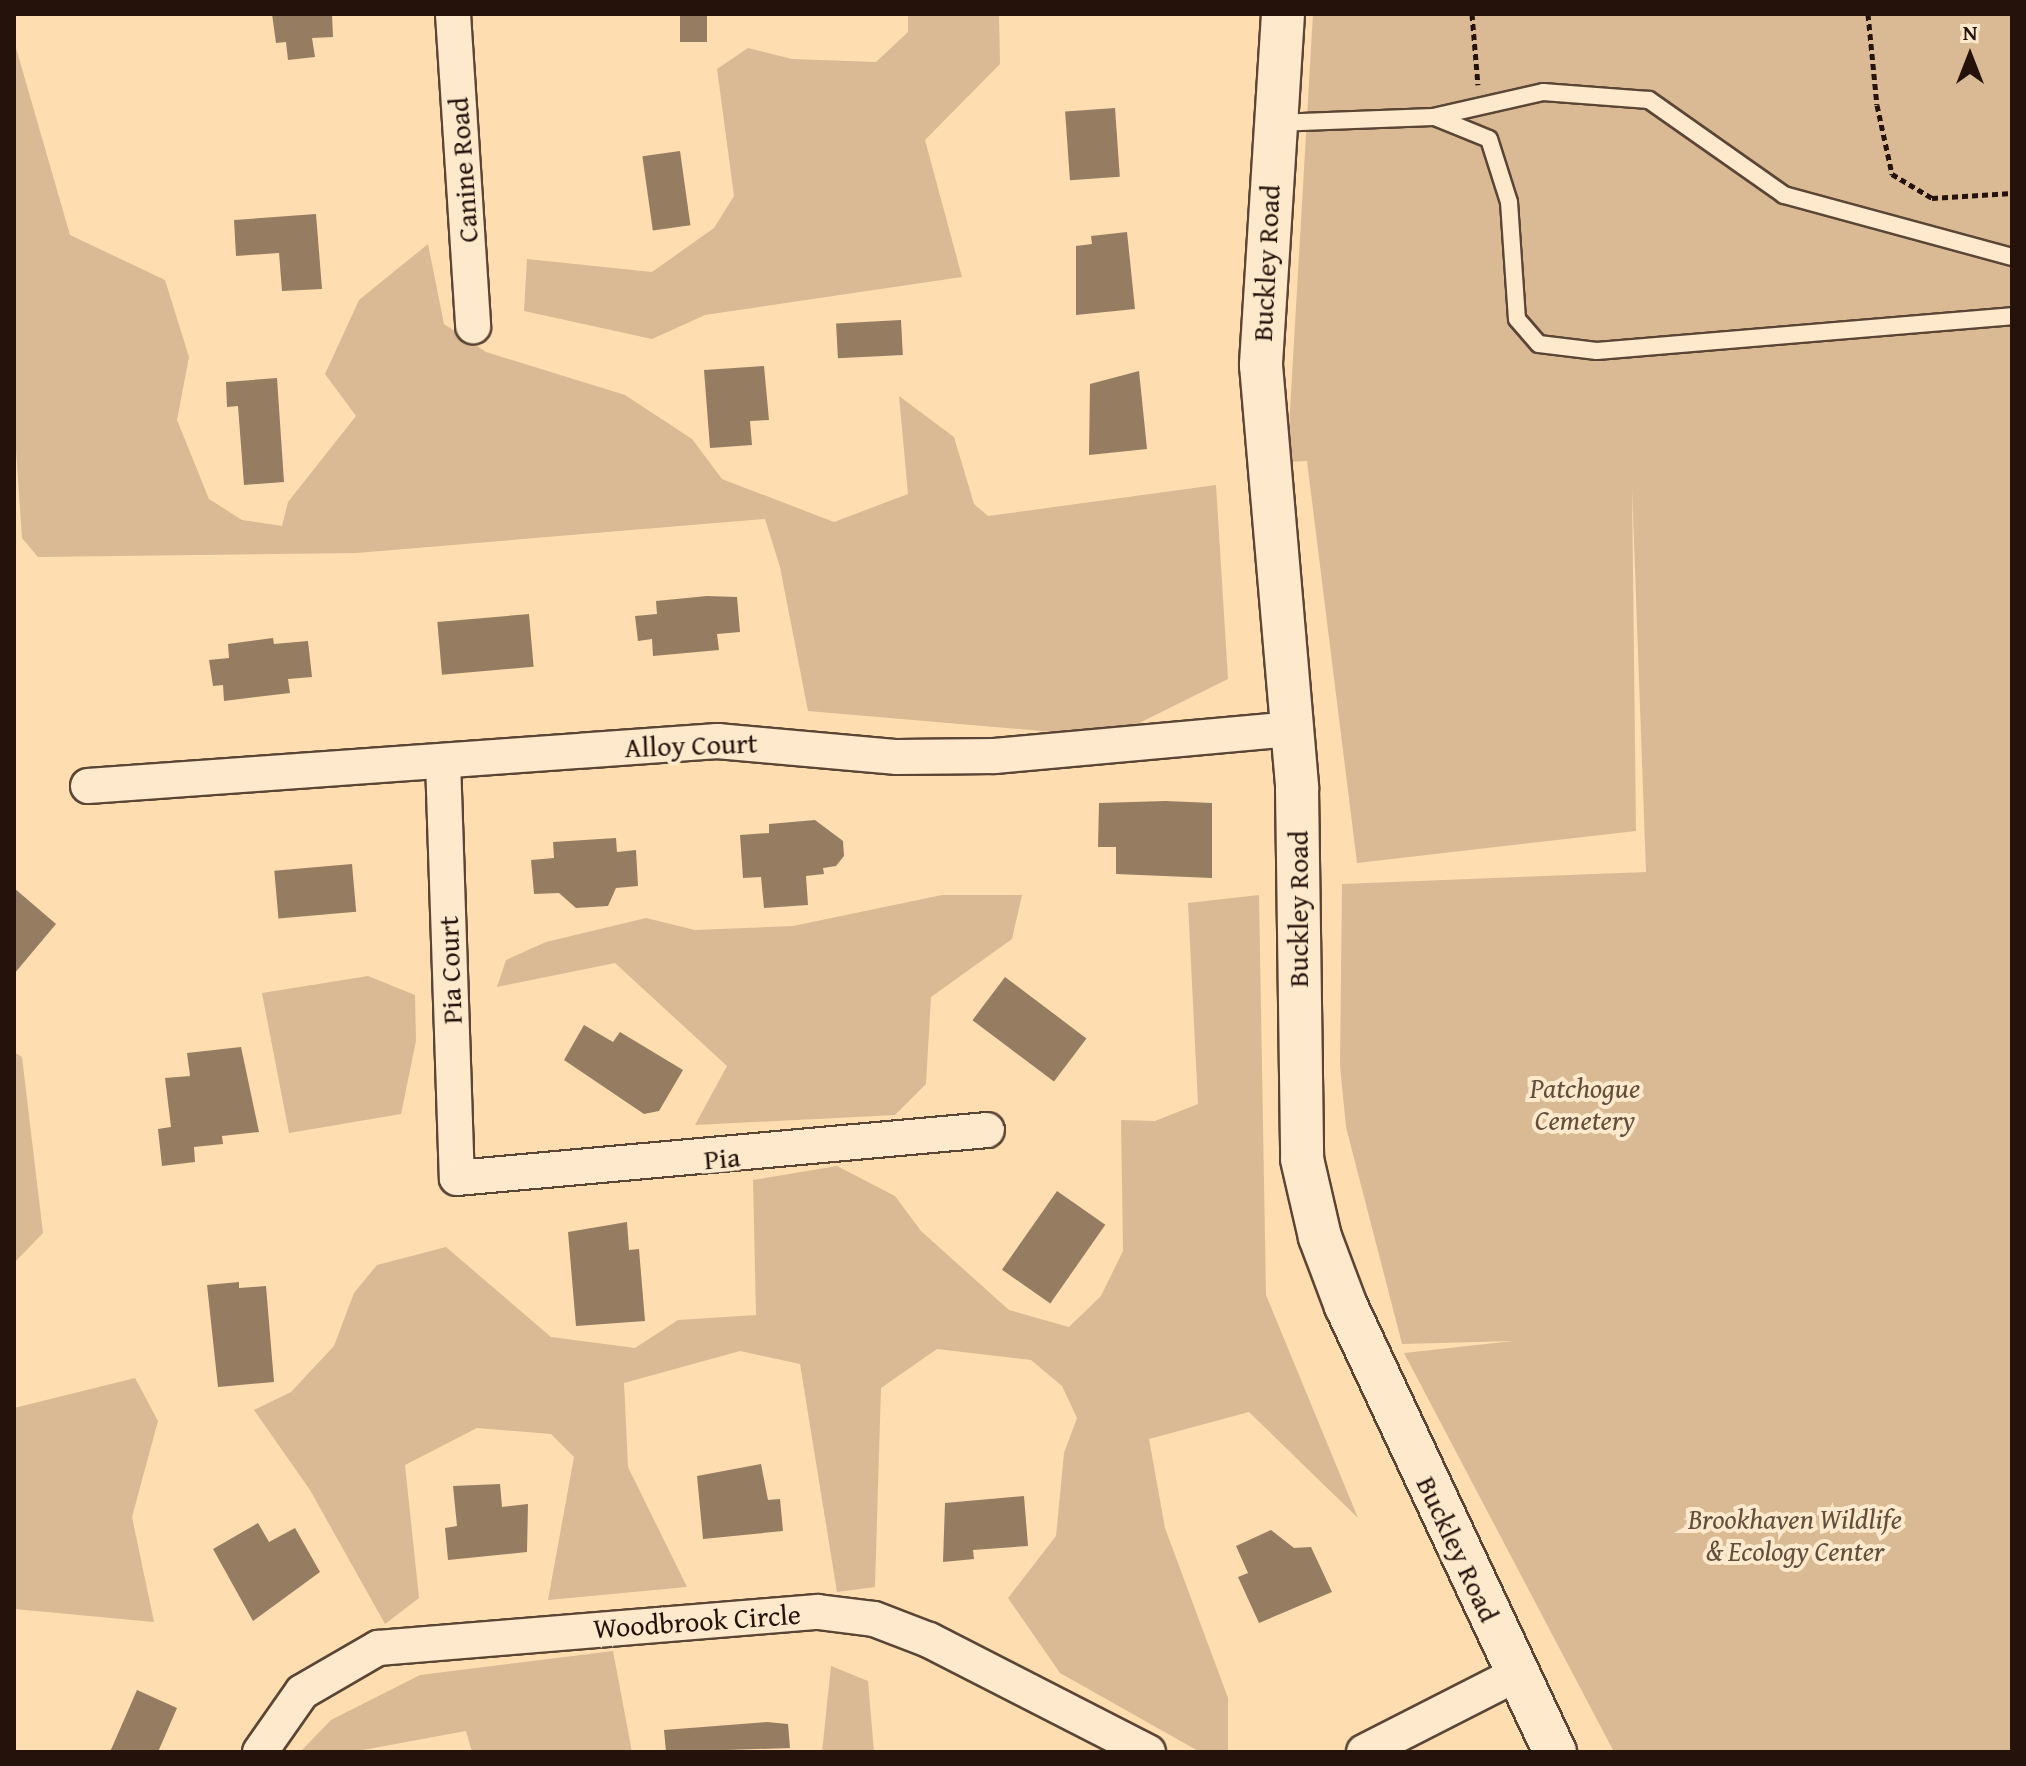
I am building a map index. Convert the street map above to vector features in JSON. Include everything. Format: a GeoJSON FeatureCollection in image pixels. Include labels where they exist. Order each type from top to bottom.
{"type":"FeatureCollection","features":[{"type":"Feature","properties":{"kind":"street","name":"Canine Road"},"geometry":{"type":"LineString","coordinates":[[453,14],[473,326]]}},
{"type":"Feature","properties":{"kind":"street","name":"Buckley Road"},"geometry":{"type":"LineString","coordinates":[[1283,14],[1261,365],[1293,729],[1297,1075],[1309,1200],[1346,1306],[1555,1752]]}},
{"type":"Feature","properties":{"kind":"street","name":"Alloy Court"},"geometry":{"type":"LineString","coordinates":[[88,786],[717,741],[897,757],[995,756],[1293,729]]}},
{"type":"Feature","properties":{"kind":"street","name":"Pia Court"},"geometry":{"type":"LineString","coordinates":[[443,761],[457,1178]]}},
{"type":"Feature","properties":{"kind":"street","name":"Pia"},"geometry":{"type":"LineString","coordinates":[[457,1178],[987,1130]]}},
{"type":"Feature","properties":{"kind":"street","name":"Woodbrook Circle"},"geometry":{"type":"LineString","coordinates":[[260,1752],[302,1692],[378,1648],[818,1612],[874,1619],[929,1640],[1148,1752]]}},
{"type":"Feature","properties":{"kind":"street"},"geometry":{"type":"LineString","coordinates":[[1364,1752],[1517,1674]]}},
{"type":"Feature","properties":{"kind":"lane"},"geometry":{"type":"LineString","coordinates":[[1274,123],[1433,117],[1481,110],[1543,92],[1649,100],[1784,195],[2012,257]]}},
{"type":"Feature","properties":{"kind":"lane"},"geometry":{"type":"LineString","coordinates":[[1433,117],[1489,139],[1509,202],[1517,319],[1539,344],[1597,351],[2012,316]]}},
{"type":"Feature","properties":{"kind":"path"},"geometry":{"type":"LineString","coordinates":[[1472,14],[1481,110]]}},
{"type":"Feature","properties":{"kind":"path"},"geometry":{"type":"LineString","coordinates":[[1868,14],[1877,105],[1892,174],[1932,198],[2012,193]]}},
{"type":"Feature","properties":{"kind":"green space"},"geometry":{"type":"Polygon","coordinates":[[[908,14],[999,14],[1000,64],[925,140],[962,277],[705,315],[652,339],[524,311],[527,259],[652,272],[714,228],[734,196],[717,69],[748,48],[792,59],[876,62],[908,32],[908,14]]]}},
{"type":"Feature","properties":{"kind":"green space"},"geometry":{"type":"Polygon","coordinates":[[[1313,14],[2012,14],[2012,1752],[1614,1752],[1404,1353],[1513,1341],[1402,1344],[1346,1127],[1340,1066],[1342,884],[1646,872],[1632,487],[1636,831],[1357,863],[1307,461],[1287,462],[1313,14]]]}},
{"type":"Feature","properties":{"kind":"green space"},"geometry":{"type":"Polygon","coordinates":[[[14,41],[70,235],[165,280],[189,357],[177,420],[209,499],[242,520],[282,526],[288,502],[356,416],[325,374],[359,300],[428,244],[444,324],[486,352],[625,395],[692,439],[722,479],[834,522],[908,494],[899,396],[954,437],[974,504],[988,516],[1216,485],[1228,679],[1111,737],[808,711],[780,567],[765,519],[356,553],[38,557],[22,538],[14,421],[14,41]]]}},
{"type":"Feature","properties":{"kind":"green space"},"geometry":{"type":"Polygon","coordinates":[[[942,895],[1022,895],[1012,939],[931,997],[926,1084],[895,1115],[695,1125],[727,1066],[615,963],[497,987],[506,960],[546,942],[646,918],[695,930],[793,926],[942,895]]]}},
{"type":"Feature","properties":{"kind":"green space"},"geometry":{"type":"Polygon","coordinates":[[[1259,895],[1266,1295],[1358,1518],[1249,1412],[1149,1439],[1165,1528],[1228,1698],[1228,1752],[1200,1752],[1060,1673],[1008,1598],[1056,1536],[1064,1453],[1077,1418],[1062,1386],[1031,1360],[937,1349],[881,1388],[875,1587],[837,1592],[800,1364],[740,1351],[624,1383],[628,1467],[687,1587],[548,1600],[574,1457],[551,1434],[477,1428],[405,1465],[419,1598],[385,1624],[310,1490],[254,1410],[291,1392],[334,1346],[354,1293],[377,1265],[446,1247],[551,1337],[635,1348],[678,1320],[756,1315],[753,1180],[837,1166],[895,1196],[921,1231],[1009,1310],[1069,1327],[1101,1296],[1123,1251],[1121,1120],[1155,1121],[1198,1104],[1188,903],[1259,895]]]}},
{"type":"Feature","properties":{"kind":"green space"},"geometry":{"type":"Polygon","coordinates":[[[368,976],[415,995],[416,1041],[401,1114],[289,1133],[262,993],[368,976]]]}},
{"type":"Feature","properties":{"kind":"green space"},"geometry":{"type":"Polygon","coordinates":[[[14,1052],[22,1057],[43,1233],[14,1263],[14,1052]]]}},
{"type":"Feature","properties":{"kind":"green space"},"geometry":{"type":"Polygon","coordinates":[[[135,1378],[158,1421],[132,1517],[154,1622],[14,1609],[14,1408],[135,1378]]]}},
{"type":"Feature","properties":{"kind":"green space"},"geometry":{"type":"Polygon","coordinates":[[[613,1651],[632,1752],[472,1752],[466,1731],[352,1752],[300,1752],[331,1720],[420,1675],[613,1651]]]}},
{"type":"Feature","properties":{"kind":"green space"},"geometry":{"type":"Polygon","coordinates":[[[831,1666],[868,1681],[874,1752],[822,1752],[831,1666]]]}},
{"type":"Feature","properties":{"kind":"building"},"geometry":{"type":"Polygon","coordinates":[[[272,14],[332,14],[333,37],[312,38],[315,57],[288,60],[286,42],[276,43],[272,14]]]}},
{"type":"Feature","properties":{"kind":"building"},"geometry":{"type":"Polygon","coordinates":[[[680,14],[707,14],[707,42],[680,42],[680,14]]]}},
{"type":"Feature","properties":{"kind":"building"},"geometry":{"type":"Polygon","coordinates":[[[1115,108],[1120,177],[1070,180],[1065,111],[1115,108]]]}},
{"type":"Feature","properties":{"kind":"building"},"geometry":{"type":"Polygon","coordinates":[[[680,151],[690,225],[653,231],[642,156],[680,151]]]}},
{"type":"Feature","properties":{"kind":"building"},"geometry":{"type":"Polygon","coordinates":[[[316,214],[322,289],[282,291],[279,253],[236,256],[234,220],[316,214]]]}},
{"type":"Feature","properties":{"kind":"building"},"geometry":{"type":"Polygon","coordinates":[[[1127,232],[1135,309],[1076,315],[1076,246],[1092,244],[1091,236],[1127,232]]]}},
{"type":"Feature","properties":{"kind":"building"},"geometry":{"type":"Polygon","coordinates":[[[901,320],[903,355],[838,358],[836,323],[901,320]]]}},
{"type":"Feature","properties":{"kind":"building"},"geometry":{"type":"Polygon","coordinates":[[[764,366],[769,420],[750,421],[752,445],[710,448],[704,370],[764,366]]]}},
{"type":"Feature","properties":{"kind":"building"},"geometry":{"type":"Polygon","coordinates":[[[1139,371],[1147,449],[1089,455],[1090,384],[1139,371]]]}},
{"type":"Feature","properties":{"kind":"building"},"geometry":{"type":"Polygon","coordinates":[[[277,378],[284,482],[244,485],[238,406],[227,407],[226,382],[277,378]]]}},
{"type":"Feature","properties":{"kind":"building"},"geometry":{"type":"Polygon","coordinates":[[[707,596],[737,597],[740,632],[717,634],[719,650],[653,656],[652,639],[638,641],[635,616],[657,614],[656,601],[707,596]]]}},
{"type":"Feature","properties":{"kind":"building"},"geometry":{"type":"Polygon","coordinates":[[[529,614],[534,667],[442,675],[437,622],[529,614]]]}},
{"type":"Feature","properties":{"kind":"building"},"geometry":{"type":"Polygon","coordinates":[[[273,638],[274,644],[308,641],[312,677],[288,679],[290,693],[224,701],[223,685],[213,686],[209,660],[229,658],[228,644],[273,638]]]}},
{"type":"Feature","properties":{"kind":"building"},"geometry":{"type":"Polygon","coordinates":[[[1099,803],[1212,803],[1212,878],[1116,874],[1116,847],[1098,847],[1099,803]]]}},
{"type":"Feature","properties":{"kind":"building"},"geometry":{"type":"Polygon","coordinates":[[[815,820],[843,841],[844,856],[836,866],[823,868],[824,874],[806,876],[808,905],[764,908],[761,877],[743,878],[740,835],[769,833],[769,824],[815,820]]]}},
{"type":"Feature","properties":{"kind":"building"},"geometry":{"type":"Polygon","coordinates":[[[616,838],[617,852],[636,850],[638,886],[616,888],[608,906],[576,908],[559,893],[534,894],[531,860],[554,858],[553,842],[616,838]]]}},
{"type":"Feature","properties":{"kind":"building"},"geometry":{"type":"Polygon","coordinates":[[[352,864],[356,912],[278,919],[274,871],[352,864]]]}},
{"type":"Feature","properties":{"kind":"building"},"geometry":{"type":"Polygon","coordinates":[[[14,888],[56,924],[14,974],[14,888]]]}},
{"type":"Feature","properties":{"kind":"building"},"geometry":{"type":"Polygon","coordinates":[[[1005,977],[1086,1038],[1054,1082],[973,1020],[1005,977]]]}},
{"type":"Feature","properties":{"kind":"building"},"geometry":{"type":"Polygon","coordinates":[[[584,1025],[613,1042],[620,1032],[683,1070],[659,1111],[644,1114],[564,1060],[584,1025]]]}},
{"type":"Feature","properties":{"kind":"building"},"geometry":{"type":"Polygon","coordinates":[[[241,1047],[259,1132],[222,1136],[223,1144],[194,1147],[195,1162],[162,1166],[158,1129],[171,1127],[165,1078],[190,1076],[187,1053],[241,1047]]]}},
{"type":"Feature","properties":{"kind":"building"},"geometry":{"type":"Polygon","coordinates":[[[1057,1191],[1105,1225],[1050,1303],[1002,1270],[1057,1191]]]}},
{"type":"Feature","properties":{"kind":"building"},"geometry":{"type":"Polygon","coordinates":[[[627,1222],[629,1250],[639,1249],[645,1321],[576,1326],[568,1232],[627,1222]]]}},
{"type":"Feature","properties":{"kind":"building"},"geometry":{"type":"Polygon","coordinates":[[[239,1282],[239,1288],[266,1286],[274,1382],[218,1387],[207,1285],[239,1282]]]}},
{"type":"Feature","properties":{"kind":"building"},"geometry":{"type":"Polygon","coordinates":[[[761,1464],[768,1500],[780,1499],[783,1531],[703,1539],[697,1476],[761,1464]]]}},
{"type":"Feature","properties":{"kind":"building"},"geometry":{"type":"Polygon","coordinates":[[[500,1484],[502,1507],[528,1504],[527,1552],[448,1560],[445,1528],[457,1526],[453,1486],[500,1484]]]}},
{"type":"Feature","properties":{"kind":"building"},"geometry":{"type":"Polygon","coordinates":[[[1024,1496],[1028,1546],[973,1550],[974,1559],[943,1562],[945,1503],[1024,1496]]]}},
{"type":"Feature","properties":{"kind":"building"},"geometry":{"type":"Polygon","coordinates":[[[258,1523],[269,1542],[295,1528],[320,1572],[253,1621],[213,1549],[258,1523]]]}},
{"type":"Feature","properties":{"kind":"building"},"geometry":{"type":"Polygon","coordinates":[[[1271,1530],[1294,1548],[1311,1547],[1332,1592],[1259,1623],[1238,1577],[1248,1573],[1236,1546],[1271,1530]]]}},
{"type":"Feature","properties":{"kind":"building"},"geometry":{"type":"Polygon","coordinates":[[[137,1690],[177,1708],[158,1752],[110,1752],[137,1690]]]}},
{"type":"Feature","properties":{"kind":"building"},"geometry":{"type":"Polygon","coordinates":[[[767,1722],[788,1724],[790,1748],[666,1752],[664,1730],[767,1722]]]}},
{"type":"Feature","properties":{"kind":"park label","name":"Patchogue Cemetery"},"geometry":{"type":"Point","coordinates":[1585,1104]}},
{"type":"Feature","properties":{"kind":"park label","name":"Brookhaven Wildlife & Ecology Center"},"geometry":{"type":"Point","coordinates":[1795,1535]}}]}
